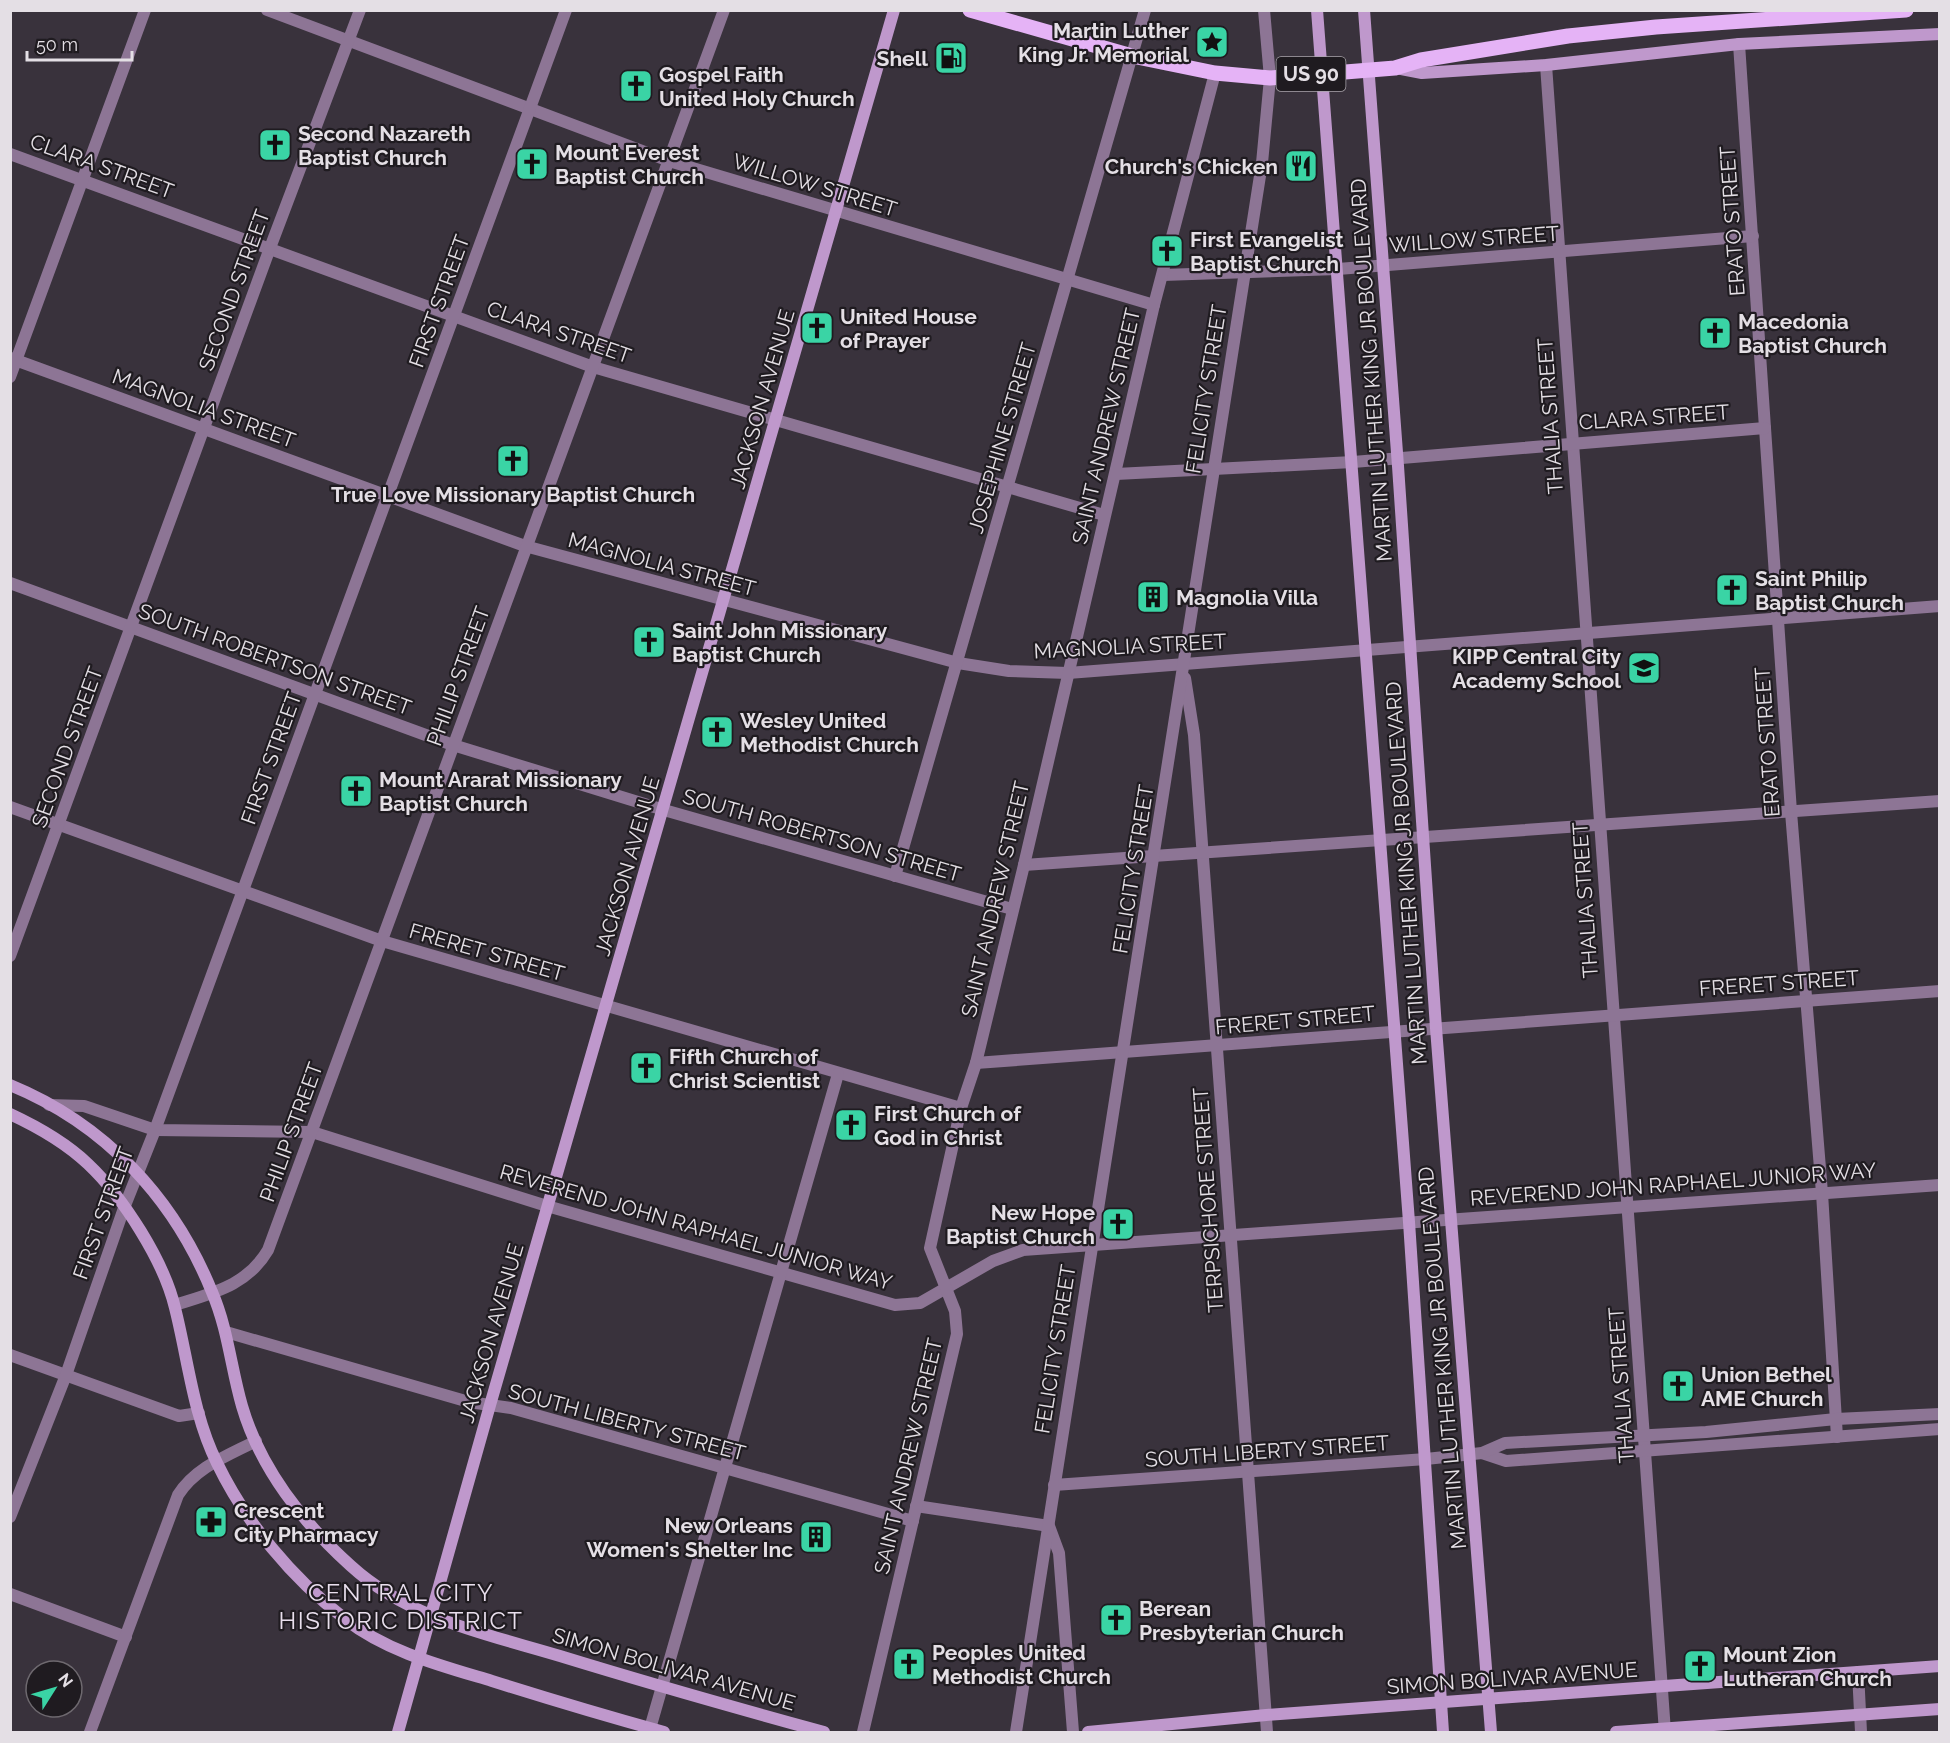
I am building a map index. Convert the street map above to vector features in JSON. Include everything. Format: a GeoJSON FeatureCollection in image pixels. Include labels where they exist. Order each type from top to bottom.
{"type":"FeatureCollection","features":[{"type":"Feature","properties":{"kind":"main road","name":"US 90"},"geometry":{"type":"LineString","coordinates":[[970,10],[1132,56],[1215,73],[1270,78],[1395,68],[1421,60],[1568,36],[1656,27],[1906,10]]}},
{"type":"Feature","properties":{"kind":"street"},"geometry":{"type":"LineString","coordinates":[[10,377],[14,359],[145,10]]}},
{"type":"Feature","properties":{"kind":"street","name":"WILLOW STREET"},"geometry":{"type":"LineString","coordinates":[[267,10],[669,161],[1154,305]]}},
{"type":"Feature","properties":{"kind":"street","name":"SECOND STREET"},"geometry":{"type":"LineString","coordinates":[[10,956],[60,825],[203,428],[360,10]]}},
{"type":"Feature","properties":{"kind":"street","name":"FIRST STREET"},"geometry":{"type":"LineString","coordinates":[[10,1517],[66,1375],[124,1208],[244,890],[566,10]]}},
{"type":"Feature","properties":{"kind":"street","name":"PHILIP STREET"},"geometry":{"type":"LineString","coordinates":[[175,1305],[232,1286],[260,1263],[268,1250],[724,10]]}},
{"type":"Feature","properties":{"kind":"street","name":"JACKSON AVENUE"},"geometry":{"type":"LineString","coordinates":[[398,1732],[547,1206],[607,1008],[894,10]]}},
{"type":"Feature","properties":{"kind":"street","name":"JOSEPHINE STREET"},"geometry":{"type":"LineString","coordinates":[[895,876],[1145,10]]}},
{"type":"Feature","properties":{"kind":"street","name":"FELICITY STREET"},"geometry":{"type":"LineString","coordinates":[[1016,1732],[1091,1245],[1155,856],[1212,470],[1262,163],[1270,78],[1264,10]]}},
{"type":"Feature","properties":{"kind":"street","name":"MARTIN LUTHER KING JR BOULEVARD"},"geometry":{"type":"LineString","coordinates":[[1317,10],[1353,462],[1378,840],[1409,1222],[1443,1732]]}},
{"type":"Feature","properties":{"kind":"street","name":"MARTIN LUTHER KING JR BOULEVARD"},"geometry":{"type":"LineString","coordinates":[[1364,10],[1370,70],[1381,266],[1398,458],[1436,1028],[1451,1219],[1476,1454],[1491,1732]]}},
{"type":"Feature","properties":{"kind":"street"},"geometry":{"type":"LineString","coordinates":[[1395,68],[1422,72],[1546,65],[1739,44],[1940,34]]}},
{"type":"Feature","properties":{"kind":"street","name":"ERATO STREET"},"geometry":{"type":"LineString","coordinates":[[1739,44],[1791,812],[1822,1193],[1837,1437]]}},
{"type":"Feature","properties":{"kind":"street","name":"THALIA STREET"},"geometry":{"type":"LineString","coordinates":[[1546,65],[1665,1731]]}},
{"type":"Feature","properties":{"kind":"street","name":"SAINT ANDREW STREET"},"geometry":{"type":"LineString","coordinates":[[863,1732],[957,1334],[955,1311],[930,1248],[962,1108],[976,1063],[1024,865],[1154,305],[1215,73]]}},
{"type":"Feature","properties":{"kind":"street","name":"CLARA STREET"},"geometry":{"type":"LineString","coordinates":[[10,154],[593,367],[1104,515]]}},
{"type":"Feature","properties":{"kind":"street","name":"WILLOW STREET"},"geometry":{"type":"LineString","coordinates":[[1163,275],[1245,274],[1338,269],[1753,236]]}},
{"type":"Feature","properties":{"kind":"street","name":"MAGNOLIA STREET"},"geometry":{"type":"LineString","coordinates":[[14,359],[525,546],[724,602],[958,663],[1009,671],[1068,673],[1940,606]]}},
{"type":"Feature","properties":{"kind":"street","name":"CLARA STREET"},"geometry":{"type":"LineString","coordinates":[[1116,474],[1353,462],[1765,428]]}},
{"type":"Feature","properties":{"kind":"street","name":"SOUTH ROBERTSON STREET"},"geometry":{"type":"LineString","coordinates":[[10,583],[453,745],[664,810],[1012,909]]}},
{"type":"Feature","properties":{"kind":"street","name":"TERPSICHORE STREET"},"geometry":{"type":"LineString","coordinates":[[1182,664],[1194,735],[1267,1732]]}},
{"type":"Feature","properties":{"kind":"street"},"geometry":{"type":"LineString","coordinates":[[1024,865],[1940,801]]}},
{"type":"Feature","properties":{"kind":"street","name":"FRERET STREET"},"geometry":{"type":"LineString","coordinates":[[10,807],[382,941],[607,1008],[962,1108]]}},
{"type":"Feature","properties":{"kind":"street","name":"FRERET STREET"},"geometry":{"type":"LineString","coordinates":[[976,1063],[1940,991]]}},
{"type":"Feature","properties":{"kind":"street"},"geometry":{"type":"LineString","coordinates":[[649,1730],[838,1074]]}},
{"type":"Feature","properties":{"kind":"street","name":"SIMON BOLIVAR AVENUE"},"geometry":{"type":"LineString","coordinates":[[10,1085],[49,1105],[105,1140],[139,1172],[178,1222],[213,1293],[226,1332],[243,1408],[256,1441],[294,1507],[352,1568],[383,1590],[431,1617],[662,1687],[824,1732]]}},
{"type":"Feature","properties":{"kind":"street","name":"REVEREND JOHN RAPHAEL JUNIOR WAY"},"geometry":{"type":"LineString","coordinates":[[49,1105],[84,1106],[155,1130],[312,1132],[547,1206],[895,1305],[920,1303],[1011,1253],[1091,1245],[1940,1185]]}},
{"type":"Feature","properties":{"kind":"street"},"geometry":{"type":"LineString","coordinates":[[10,1114],[59,1141],[88,1164],[124,1208],[154,1258],[175,1305],[199,1413],[216,1461],[261,1532],[309,1589],[348,1622],[419,1659],[649,1730],[664,1732]]}},
{"type":"Feature","properties":{"kind":"street","name":"SOUTH LIBERTY STREET"},"geometry":{"type":"LineString","coordinates":[[226,1332],[469,1402],[511,1408],[724,1470],[912,1521]]}},
{"type":"Feature","properties":{"kind":"street"},"geometry":{"type":"LineString","coordinates":[[10,1355],[179,1416],[199,1413]]}},
{"type":"Feature","properties":{"kind":"street","name":"SOUTH LIBERTY STREET"},"geometry":{"type":"LineString","coordinates":[[1054,1485],[1426,1459],[1476,1454],[1505,1443],[1644,1435],[1836,1419],[1940,1414]]}},
{"type":"Feature","properties":{"kind":"street","name":"SOUTH LIBERTY STREET"},"geometry":{"type":"LineString","coordinates":[[1476,1454],[1506,1461],[1940,1429]]}},
{"type":"Feature","properties":{"kind":"street"},"geometry":{"type":"LineString","coordinates":[[90,1732],[178,1495],[187,1481],[216,1461],[256,1441]]}},
{"type":"Feature","properties":{"kind":"street"},"geometry":{"type":"LineString","coordinates":[[916,1506],[1049,1526],[1059,1553],[1073,1732]]}},
{"type":"Feature","properties":{"kind":"street"},"geometry":{"type":"LineString","coordinates":[[10,1594],[126,1637]]}},
{"type":"Feature","properties":{"kind":"street","name":"SIMON BOLIVAR AVENUE"},"geometry":{"type":"LineString","coordinates":[[1088,1732],[1266,1714],[1940,1666]]}},
{"type":"Feature","properties":{"kind":"street"},"geometry":{"type":"LineString","coordinates":[[1858,1672],[1861,1732]]}},
{"type":"Feature","properties":{"kind":"street"},"geometry":{"type":"LineString","coordinates":[[1616,1732],[1665,1731],[1940,1709]]}},
{"type":"Feature","properties":{"kind":"place","name":"Martin Luther King Jr. Memorial"},"geometry":{"type":"Point","coordinates":[1212,42]}},
{"type":"Feature","properties":{"kind":"place","name":"Shell"},"geometry":{"type":"Point","coordinates":[951,58]}},
{"type":"Feature","properties":{"kind":"place","name":"Gospel Faith United Holy Church"},"geometry":{"type":"Point","coordinates":[636,86]}},
{"type":"Feature","properties":{"kind":"place","name":"Second Nazareth Baptist Church"},"geometry":{"type":"Point","coordinates":[275,145]}},
{"type":"Feature","properties":{"kind":"place","name":"Mount Everest Baptist Church"},"geometry":{"type":"Point","coordinates":[532,164]}},
{"type":"Feature","properties":{"kind":"place","name":"Church's Chicken"},"geometry":{"type":"Point","coordinates":[1301,166]}},
{"type":"Feature","properties":{"kind":"place","name":"First Evangelist Baptist Church"},"geometry":{"type":"Point","coordinates":[1167,251]}},
{"type":"Feature","properties":{"kind":"place","name":"United House of Prayer"},"geometry":{"type":"Point","coordinates":[817,328]}},
{"type":"Feature","properties":{"kind":"place","name":"Macedonia Baptist Church"},"geometry":{"type":"Point","coordinates":[1715,333]}},
{"type":"Feature","properties":{"kind":"place","name":"True Love Missionary Baptist Church"},"geometry":{"type":"Point","coordinates":[513,461]}},
{"type":"Feature","properties":{"kind":"place","name":"Saint Philip Baptist Church"},"geometry":{"type":"Point","coordinates":[1732,590]}},
{"type":"Feature","properties":{"kind":"place","name":"Magnolia Villa"},"geometry":{"type":"Point","coordinates":[1153,597]}},
{"type":"Feature","properties":{"kind":"place","name":"Saint John Missionary Baptist Church"},"geometry":{"type":"Point","coordinates":[649,642]}},
{"type":"Feature","properties":{"kind":"place","name":"KIPP Central City Academy School"},"geometry":{"type":"Point","coordinates":[1644,668]}},
{"type":"Feature","properties":{"kind":"place","name":"Wesley United Methodist Church"},"geometry":{"type":"Point","coordinates":[717,732]}},
{"type":"Feature","properties":{"kind":"place","name":"Mount Ararat Missionary Baptist Church"},"geometry":{"type":"Point","coordinates":[356,791]}},
{"type":"Feature","properties":{"kind":"place","name":"Fifth Church of Christ Scientist"},"geometry":{"type":"Point","coordinates":[646,1068]}},
{"type":"Feature","properties":{"kind":"place","name":"First Church of God in Christ"},"geometry":{"type":"Point","coordinates":[851,1125]}},
{"type":"Feature","properties":{"kind":"place","name":"New Hope Baptist Church"},"geometry":{"type":"Point","coordinates":[1118,1224]}},
{"type":"Feature","properties":{"kind":"place","name":"Union Bethel AME Church"},"geometry":{"type":"Point","coordinates":[1678,1386]}},
{"type":"Feature","properties":{"kind":"place","name":"Crescent City Pharmacy"},"geometry":{"type":"Point","coordinates":[211,1522]}},
{"type":"Feature","properties":{"kind":"place","name":"New Orleans Women's Shelter Inc"},"geometry":{"type":"Point","coordinates":[816,1537]}},
{"type":"Feature","properties":{"kind":"place","name":"Berean Presbyterian Church"},"geometry":{"type":"Point","coordinates":[1116,1620]}},
{"type":"Feature","properties":{"kind":"place","name":"Peoples United Methodist Church"},"geometry":{"type":"Point","coordinates":[909,1664]}},
{"type":"Feature","properties":{"kind":"place","name":"Mount Zion Lutheran Church"},"geometry":{"type":"Point","coordinates":[1700,1666]}},
{"type":"Feature","properties":{"kind":"district","name":"CENTRAL CITY HISTORIC DISTRICT"},"geometry":{"type":"Point","coordinates":[401,1606]}}]}
